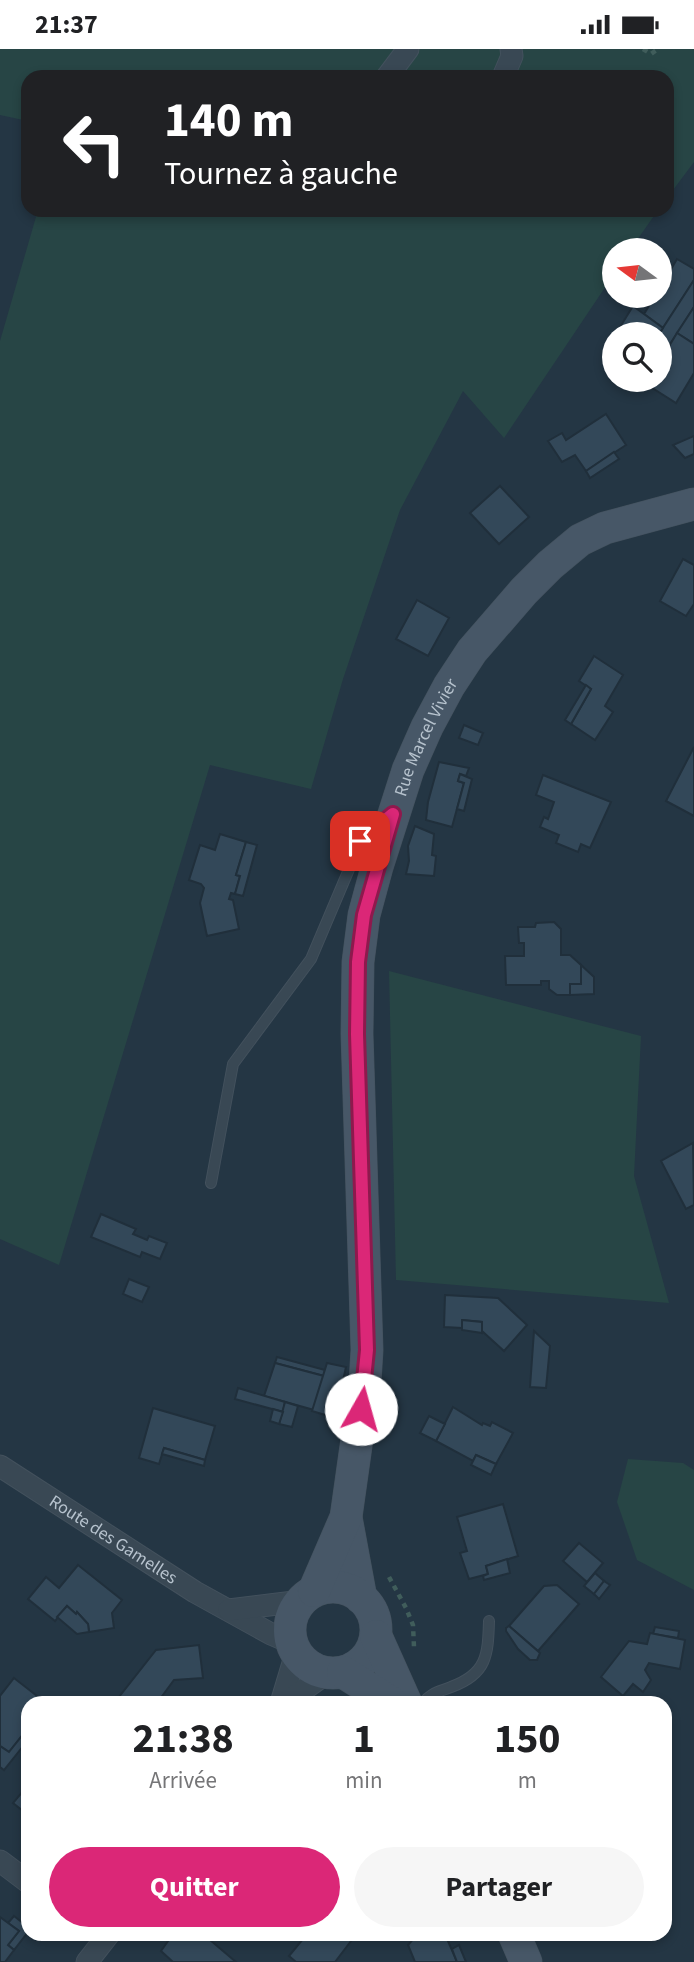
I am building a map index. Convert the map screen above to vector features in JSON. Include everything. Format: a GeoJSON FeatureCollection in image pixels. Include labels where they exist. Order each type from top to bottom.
{"type":"FeatureCollection","features":[{"type":"Feature","properties":{"kind":"street"},"geometry":{"type":"LineString","coordinates":[[392,70],[408,49]]}},
{"type":"Feature","properties":{"kind":"street"},"geometry":{"type":"LineString","coordinates":[[506,70],[512,56],[511,49]]}},
{"type":"Feature","properties":{"kind":"street","name":"Rue Marcel Vivier"},"geometry":{"type":"LineString","coordinates":[[308,1596],[346,1517],[365,1383],[367,1350],[357,1034],[358,962],[364,915],[393,814],[422,737],[449,687],[472,651],[524,591],[579,541],[605,528],[694,504]]}},
{"type":"Feature","properties":{"kind":"street","name":"Route des Gamelles"},"geometry":{"type":"LineString","coordinates":[[0,1467],[195,1592],[294,1648]]}},
{"type":"Feature","properties":{"kind":"street","name":"Rue Marcel Vivier"},"geometry":{"type":"LineString","coordinates":[[346,1517],[361,1598]]}},
{"type":"Feature","properties":{"kind":"street"},"geometry":{"type":"LineString","coordinates":[[229,1609],[263,1607],[308,1596],[331,1587],[347,1589],[361,1598],[373,1615],[376,1636],[418,1696]]}},
{"type":"Feature","properties":{"kind":"street"},"geometry":{"type":"LineString","coordinates":[[284,1696],[294,1648],[290,1628],[294,1613],[308,1596]]}},
{"type":"Feature","properties":{"kind":"street"},"geometry":{"type":"LineString","coordinates":[[295,1696],[335,1673],[359,1665],[370,1653],[376,1636]]}},
{"type":"Feature","properties":{"kind":"street"},"geometry":{"type":"LineString","coordinates":[[294,1648],[305,1663],[315,1670],[335,1673],[379,1696]]}},
{"type":"Feature","properties":{"kind":"street"},"geometry":{"type":"LineString","coordinates":[[0,1861],[21,1877]]}},
{"type":"Feature","properties":{"kind":"street"},"geometry":{"type":"LineString","coordinates":[[87,1962],[100,1941]]}},
{"type":"Feature","properties":{"kind":"street"},"geometry":{"type":"LineString","coordinates":[[517,1941],[526,1962]]}},
{"type":"Feature","properties":{"kind":"lane"},"geometry":{"type":"LineString","coordinates":[[211,1183],[233,1065],[311,959],[360,841],[393,814]]}},
{"type":"Feature","properties":{"kind":"lane"},"geometry":{"type":"LineString","coordinates":[[425,1696],[451,1688],[480,1671],[488,1647],[489,1621]]}},
{"type":"Feature","properties":{"kind":"path"},"geometry":{"type":"LineString","coordinates":[[643,49],[651,54],[658,49]]}},
{"type":"Feature","properties":{"kind":"path"},"geometry":{"type":"LineString","coordinates":[[385,1570],[413,1625],[419,1696]]}},
{"type":"Feature","properties":{"kind":"green space"},"geometry":{"type":"Polygon","coordinates":[[[0,49],[694,49],[694,162],[674,189],[674,70],[21,70],[21,120],[0,115],[0,49]]]}},
{"type":"Feature","properties":{"kind":"green space"},"geometry":{"type":"Polygon","coordinates":[[[36,217],[653,217],[638,238],[602,238],[602,292],[504,438],[463,391],[400,510],[343,679],[311,789],[210,765],[59,1265],[0,1239],[0,341],[36,217]]]}},
{"type":"Feature","properties":{"kind":"green space"},"geometry":{"type":"Polygon","coordinates":[[[389,971],[641,1036],[634,1176],[669,1303],[396,1280],[389,971]]]}},
{"type":"Feature","properties":{"kind":"green space"},"geometry":{"type":"Polygon","coordinates":[[[628,1459],[683,1463],[694,1470],[694,1590],[637,1560],[617,1502],[628,1459]]]}},
{"type":"Feature","properties":{"kind":"building"},"geometry":{"type":"Polygon","coordinates":[[[677,259],[694,269],[694,280],[667,322],[655,322],[644,314],[648,308],[672,308],[672,268],[677,259]]]}},
{"type":"Feature","properties":{"kind":"building"},"geometry":{"type":"Polygon","coordinates":[[[694,280],[694,307],[672,341],[672,322],[667,322],[694,280]]]}},
{"type":"Feature","properties":{"kind":"building"},"geometry":{"type":"Polygon","coordinates":[[[694,307],[694,344],[677,333],[694,307]]]}},
{"type":"Feature","properties":{"kind":"building"},"geometry":{"type":"Polygon","coordinates":[[[632,308],[636,308],[655,322],[623,322],[632,308]]]}},
{"type":"Feature","properties":{"kind":"building"},"geometry":{"type":"Polygon","coordinates":[[[677,333],[694,344],[694,373],[676,403],[659,392],[672,392],[672,341],[677,333]]]}},
{"type":"Feature","properties":{"kind":"building"},"geometry":{"type":"Polygon","coordinates":[[[606,414],[626,445],[586,471],[575,455],[562,462],[548,441],[562,433],[566,440],[606,414]]]}},
{"type":"Feature","properties":{"kind":"building"},"geometry":{"type":"Polygon","coordinates":[[[694,436],[694,454],[685,458],[673,445],[694,436]]]}},
{"type":"Feature","properties":{"kind":"building"},"geometry":{"type":"Polygon","coordinates":[[[614,452],[619,459],[590,478],[586,471],[614,452]]]}},
{"type":"Feature","properties":{"kind":"building"},"geometry":{"type":"Polygon","coordinates":[[[500,486],[529,517],[499,544],[470,513],[500,486]]]}},
{"type":"Feature","properties":{"kind":"building"},"geometry":{"type":"Polygon","coordinates":[[[683,559],[694,565],[694,604],[686,616],[660,601],[683,559]]]}},
{"type":"Feature","properties":{"kind":"building"},"geometry":{"type":"Polygon","coordinates":[[[417,600],[449,618],[428,656],[396,639],[417,600]]]}},
{"type":"Feature","properties":{"kind":"building"},"geometry":{"type":"Polygon","coordinates":[[[594,656],[623,675],[605,706],[613,712],[595,740],[571,724],[591,689],[579,681],[594,656]]]}},
{"type":"Feature","properties":{"kind":"building"},"geometry":{"type":"Polygon","coordinates":[[[586,685],[591,689],[571,724],[565,720],[586,685]]]}},
{"type":"Feature","properties":{"kind":"building"},"geometry":{"type":"Polygon","coordinates":[[[464,725],[483,733],[478,745],[459,738],[464,725]]]}},
{"type":"Feature","properties":{"kind":"building"},"geometry":{"type":"Polygon","coordinates":[[[694,747],[694,816],[666,801],[694,747]]]}},
{"type":"Feature","properties":{"kind":"building"},"geometry":{"type":"Polygon","coordinates":[[[439,762],[469,768],[466,776],[460,774],[458,781],[464,783],[452,827],[426,820],[439,762]]]}},
{"type":"Feature","properties":{"kind":"building"},"geometry":{"type":"Polygon","coordinates":[[[460,774],[472,779],[464,811],[457,809],[464,783],[458,781],[460,774]]]}},
{"type":"Feature","properties":{"kind":"building"},"geometry":{"type":"Polygon","coordinates":[[[543,775],[611,802],[590,848],[581,844],[578,852],[556,843],[559,835],[540,827],[544,817],[548,819],[554,802],[536,795],[543,775]]]}},
{"type":"Feature","properties":{"kind":"building"},"geometry":{"type":"Polygon","coordinates":[[[415,826],[434,834],[434,876],[406,874],[408,846],[415,826]]]}},
{"type":"Feature","properties":{"kind":"building"},"geometry":{"type":"Polygon","coordinates":[[[220,834],[246,842],[236,875],[240,876],[235,894],[231,893],[229,899],[233,900],[239,929],[207,936],[200,903],[204,888],[201,884],[189,880],[200,845],[215,850],[220,834]]]}},
{"type":"Feature","properties":{"kind":"building"},"geometry":{"type":"Polygon","coordinates":[[[246,842],[257,845],[243,896],[235,894],[240,876],[236,875],[246,842]]]}},
{"type":"Feature","properties":{"kind":"building"},"geometry":{"type":"Polygon","coordinates":[[[554,922],[561,929],[561,955],[570,955],[581,965],[581,984],[570,984],[570,995],[557,995],[549,989],[549,981],[541,981],[541,985],[506,985],[505,956],[524,956],[524,943],[519,943],[518,927],[535,927],[536,923],[554,922]]]}},
{"type":"Feature","properties":{"kind":"building"},"geometry":{"type":"Polygon","coordinates":[[[581,965],[594,977],[594,994],[570,995],[570,984],[581,984],[581,965]]]}},
{"type":"Feature","properties":{"kind":"building"},"geometry":{"type":"Polygon","coordinates":[[[693,1143],[694,1205],[686,1209],[661,1161],[693,1143]]]}},
{"type":"Feature","properties":{"kind":"building"},"geometry":{"type":"Polygon","coordinates":[[[101,1214],[136,1229],[133,1234],[147,1240],[149,1236],[167,1243],[160,1259],[142,1252],[140,1257],[91,1237],[101,1214]]]}},
{"type":"Feature","properties":{"kind":"building"},"geometry":{"type":"Polygon","coordinates":[[[129,1279],[149,1287],[142,1302],[123,1294],[129,1279]]]}},
{"type":"Feature","properties":{"kind":"building"},"geometry":{"type":"Polygon","coordinates":[[[445,1295],[498,1298],[527,1325],[504,1351],[482,1331],[482,1322],[462,1320],[462,1328],[444,1327],[445,1295]]]}},
{"type":"Feature","properties":{"kind":"building"},"geometry":{"type":"Polygon","coordinates":[[[462,1320],[482,1322],[482,1333],[462,1330],[462,1320]]]}},
{"type":"Feature","properties":{"kind":"building"},"geometry":{"type":"Polygon","coordinates":[[[534,1331],[550,1346],[546,1388],[530,1387],[534,1331]]]}},
{"type":"Feature","properties":{"kind":"building"},"geometry":{"type":"Polygon","coordinates":[[[277,1357],[325,1370],[324,1376],[275,1363],[277,1357]]]}},
{"type":"Feature","properties":{"kind":"building"},"geometry":{"type":"Polygon","coordinates":[[[275,1363],[324,1376],[314,1410],[264,1396],[275,1363]]]}},
{"type":"Feature","properties":{"kind":"building"},"geometry":{"type":"Polygon","coordinates":[[[327,1363],[346,1367],[335,1418],[312,1411],[327,1363]]]}},
{"type":"Feature","properties":{"kind":"building"},"geometry":{"type":"Polygon","coordinates":[[[238,1388],[285,1402],[283,1412],[235,1399],[238,1388]]]}},
{"type":"Feature","properties":{"kind":"building"},"geometry":{"type":"Polygon","coordinates":[[[285,1402],[298,1406],[292,1427],[279,1424],[285,1402]]]}},
{"type":"Feature","properties":{"kind":"building"},"geometry":{"type":"Polygon","coordinates":[[[453,1407],[482,1425],[483,1423],[490,1426],[492,1422],[513,1433],[496,1464],[476,1455],[473,1461],[436,1441],[453,1407]]]}},
{"type":"Feature","properties":{"kind":"building"},"geometry":{"type":"Polygon","coordinates":[[[153,1408],[215,1426],[205,1460],[164,1448],[159,1464],[139,1458],[153,1408]]]}},
{"type":"Feature","properties":{"kind":"building"},"geometry":{"type":"Polygon","coordinates":[[[273,1409],[283,1412],[279,1424],[270,1421],[273,1409]]]}},
{"type":"Feature","properties":{"kind":"building"},"geometry":{"type":"Polygon","coordinates":[[[429,1416],[445,1424],[436,1441],[420,1433],[429,1416]]]}},
{"type":"Feature","properties":{"kind":"building"},"geometry":{"type":"Polygon","coordinates":[[[164,1448],[205,1460],[204,1466],[162,1454],[164,1448]]]}},
{"type":"Feature","properties":{"kind":"building"},"geometry":{"type":"Polygon","coordinates":[[[476,1455],[496,1464],[491,1475],[471,1465],[476,1455]]]}},
{"type":"Feature","properties":{"kind":"building"},"geometry":{"type":"Polygon","coordinates":[[[503,1504],[518,1556],[486,1566],[488,1574],[469,1579],[460,1553],[467,1551],[457,1517],[503,1504]]]}},
{"type":"Feature","properties":{"kind":"building"},"geometry":{"type":"Polygon","coordinates":[[[579,1543],[603,1563],[587,1582],[563,1561],[579,1543]]]}},
{"type":"Feature","properties":{"kind":"building"},"geometry":{"type":"Polygon","coordinates":[[[507,1559],[510,1573],[484,1580],[483,1576],[488,1574],[486,1566],[507,1559]]]}},
{"type":"Feature","properties":{"kind":"building"},"geometry":{"type":"Polygon","coordinates":[[[78,1565],[122,1600],[112,1613],[114,1628],[89,1632],[88,1624],[67,1606],[55,1621],[28,1599],[46,1577],[59,1588],[78,1565]]]}},
{"type":"Feature","properties":{"kind":"building"},"geometry":{"type":"Polygon","coordinates":[[[595,1573],[604,1581],[594,1594],[584,1586],[595,1573]]]}},
{"type":"Feature","properties":{"kind":"building"},"geometry":{"type":"Polygon","coordinates":[[[604,1581],[610,1585],[599,1599],[594,1594],[604,1581]]]}},
{"type":"Feature","properties":{"kind":"building"},"geometry":{"type":"Polygon","coordinates":[[[557,1585],[579,1604],[538,1651],[509,1626],[544,1586],[557,1585]]]}},
{"type":"Feature","properties":{"kind":"building"},"geometry":{"type":"Polygon","coordinates":[[[67,1606],[88,1624],[89,1632],[77,1634],[57,1617],[67,1606]]]}},
{"type":"Feature","properties":{"kind":"building"},"geometry":{"type":"Polygon","coordinates":[[[509,1626],[540,1653],[537,1660],[530,1660],[518,1649],[506,1631],[509,1626]]]}},
{"type":"Feature","properties":{"kind":"building"},"geometry":{"type":"Polygon","coordinates":[[[655,1627],[679,1631],[678,1638],[653,1634],[655,1627]]]}},
{"type":"Feature","properties":{"kind":"building"},"geometry":{"type":"Polygon","coordinates":[[[650,1633],[685,1640],[680,1669],[649,1663],[645,1670],[651,1680],[643,1692],[633,1684],[623,1696],[601,1677],[629,1641],[647,1644],[650,1633]]]}},
{"type":"Feature","properties":{"kind":"building"},"geometry":{"type":"Polygon","coordinates":[[[199,1645],[203,1678],[174,1680],[162,1696],[120,1696],[156,1650],[199,1645]]]}},
{"type":"Feature","properties":{"kind":"building"},"geometry":{"type":"Polygon","coordinates":[[[14,1678],[37,1696],[21,1696],[21,1737],[9,1752],[0,1746],[0,1696],[14,1678]]]}},
{"type":"Feature","properties":{"kind":"building"},"geometry":{"type":"Polygon","coordinates":[[[21,1737],[21,1749],[4,1770],[0,1767],[0,1746],[9,1752],[21,1737]]]}},
{"type":"Feature","properties":{"kind":"building"},"geometry":{"type":"Polygon","coordinates":[[[21,1793],[21,1809],[13,1803],[21,1793]]]}},
{"type":"Feature","properties":{"kind":"building"},"geometry":{"type":"Polygon","coordinates":[[[14,1916],[21,1922],[21,1941],[14,1950],[8,1945],[19,1931],[8,1923],[14,1916]]]}},
{"type":"Feature","properties":{"kind":"building"},"geometry":{"type":"Polygon","coordinates":[[[0,1917],[19,1931],[8,1945],[14,1950],[5,1962],[0,1962],[0,1917]]]}},
{"type":"Feature","properties":{"kind":"building"},"geometry":{"type":"Polygon","coordinates":[[[168,1941],[211,1941],[236,1962],[173,1962],[161,1951],[168,1941]]]}},
{"type":"Feature","properties":{"kind":"building"},"geometry":{"type":"Polygon","coordinates":[[[301,1941],[351,1941],[335,1962],[296,1962],[289,1956],[301,1941]]]}},
{"type":"Feature","properties":{"kind":"building"},"geometry":{"type":"Polygon","coordinates":[[[411,1941],[448,1941],[457,1962],[415,1962],[408,1945],[411,1941]]]}},
{"type":"Feature","properties":{"kind":"building"},"geometry":{"type":"Polygon","coordinates":[[[459,1945],[466,1962],[457,1962],[452,1949],[459,1945]]]}},
{"type":"Feature","properties":{"kind":"route"},"geometry":{"type":"LineString","coordinates":[[360,841],[393,814],[364,915],[358,962],[357,1034],[367,1350],[361,1409]]}}]}
